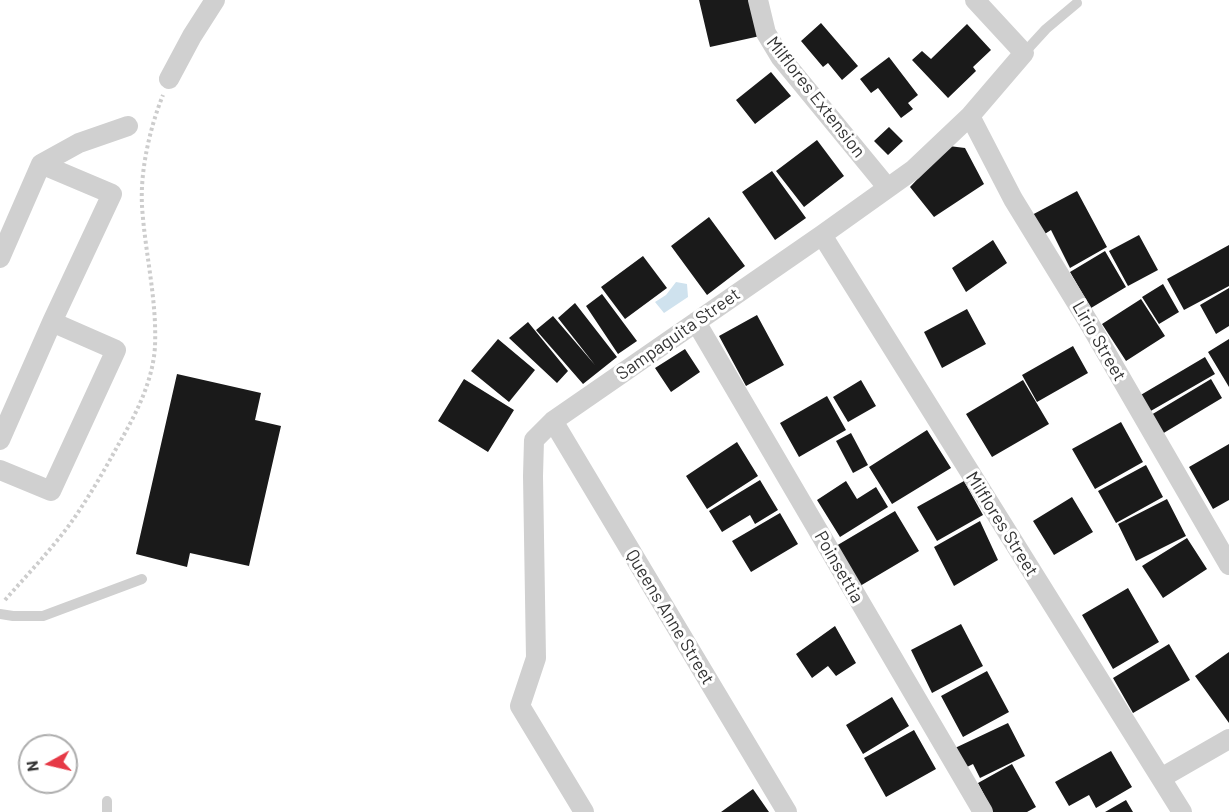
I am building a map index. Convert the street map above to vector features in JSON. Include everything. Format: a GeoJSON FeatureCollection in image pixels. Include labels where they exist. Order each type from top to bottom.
{"type":"FeatureCollection","features":[{"type":"Feature","properties":{"kind":"street"},"geometry":{"type":"LineString","coordinates":[[169,79],[215,0]]}},
{"type":"Feature","properties":{"kind":"street","name":"Milflores Extension"},"geometry":{"type":"LineString","coordinates":[[758,0],[766,33],[781,58],[887,187]]}},
{"type":"Feature","properties":{"kind":"street"},"geometry":{"type":"LineString","coordinates":[[975,0],[1024,53]]}},
{"type":"Feature","properties":{"kind":"street","name":"Sampaguita Street"},"geometry":{"type":"LineString","coordinates":[[584,812],[520,706],[536,658],[534,440],[553,422],[913,170],[970,116],[1024,53]]}},
{"type":"Feature","properties":{"kind":"street","name":"Lirio Street"},"geometry":{"type":"LineString","coordinates":[[970,116],[1013,199],[1089,323],[1229,565]]}},
{"type":"Feature","properties":{"kind":"street"},"geometry":{"type":"LineString","coordinates":[[0,258],[40,164],[79,143],[128,126]]}},
{"type":"Feature","properties":{"kind":"street"},"geometry":{"type":"LineString","coordinates":[[0,440],[112,194],[40,164]]}},
{"type":"Feature","properties":{"kind":"street","name":"Milflores Street"},"geometry":{"type":"LineString","coordinates":[[822,235],[1182,812]]}},
{"type":"Feature","properties":{"kind":"street"},"geometry":{"type":"LineString","coordinates":[[0,470],[51,491],[116,350],[52,322]]}},
{"type":"Feature","properties":{"kind":"street","name":"Poinsettia"},"geometry":{"type":"LineString","coordinates":[[696,322],[982,812]]}},
{"type":"Feature","properties":{"kind":"street","name":"Queens Anne Street"},"geometry":{"type":"LineString","coordinates":[[553,422],[787,812]]}},
{"type":"Feature","properties":{"kind":"street"},"geometry":{"type":"LineString","coordinates":[[1161,778],[1229,739]]}},
{"type":"Feature","properties":{"kind":"lane"},"geometry":{"type":"LineString","coordinates":[[1024,53],[1046,29],[1077,3]]}},
{"type":"Feature","properties":{"kind":"lane"},"geometry":{"type":"LineString","coordinates":[[0,614],[43,616],[142,579]]}},
{"type":"Feature","properties":{"kind":"water"},"geometry":{"type":"Polygon","coordinates":[[[676,282],[687,284],[688,297],[664,313],[655,302],[666,295],[676,282]]]}},
{"type":"Feature","properties":{"kind":"building"},"geometry":{"type":"Polygon","coordinates":[[[699,0],[752,0],[760,36],[710,47],[699,0]]]}},
{"type":"Feature","properties":{"kind":"building"},"geometry":{"type":"Polygon","coordinates":[[[821,23],[858,66],[842,80],[828,63],[823,67],[801,41],[821,23]]]}},
{"type":"Feature","properties":{"kind":"building"},"geometry":{"type":"Polygon","coordinates":[[[967,24],[991,50],[973,67],[976,71],[948,98],[912,60],[922,51],[931,59],[967,24]]]}},
{"type":"Feature","properties":{"kind":"building"},"geometry":{"type":"Polygon","coordinates":[[[889,57],[918,95],[908,103],[913,109],[901,118],[878,88],[871,93],[860,79],[889,57]]]}},
{"type":"Feature","properties":{"kind":"building"},"geometry":{"type":"Polygon","coordinates":[[[771,72],[791,96],[755,124],[736,100],[771,72]]]}},
{"type":"Feature","properties":{"kind":"building"},"geometry":{"type":"Polygon","coordinates":[[[889,127],[903,141],[888,155],[874,141],[889,127]]]}},
{"type":"Feature","properties":{"kind":"building"},"geometry":{"type":"Polygon","coordinates":[[[817,140],[844,176],[804,207],[776,171],[817,140]]]}},
{"type":"Feature","properties":{"kind":"building"},"geometry":{"type":"Polygon","coordinates":[[[949,146],[965,148],[984,184],[934,217],[910,187],[949,146]]]}},
{"type":"Feature","properties":{"kind":"building"},"geometry":{"type":"Polygon","coordinates":[[[772,171],[806,218],[775,240],[742,192],[772,171]]]}},
{"type":"Feature","properties":{"kind":"building"},"geometry":{"type":"Polygon","coordinates":[[[1077,191],[1107,247],[1070,268],[1051,230],[1040,237],[1030,216],[1077,191]]]}},
{"type":"Feature","properties":{"kind":"building"},"geometry":{"type":"Polygon","coordinates":[[[709,217],[745,266],[707,295],[671,246],[709,217]]]}},
{"type":"Feature","properties":{"kind":"building"},"geometry":{"type":"Polygon","coordinates":[[[1139,235],[1158,270],[1128,286],[1109,251],[1139,235]]]}},
{"type":"Feature","properties":{"kind":"building"},"geometry":{"type":"Polygon","coordinates":[[[993,240],[1007,263],[966,292],[952,268],[993,240]]]}},
{"type":"Feature","properties":{"kind":"building"},"geometry":{"type":"Polygon","coordinates":[[[1229,245],[1229,286],[1184,310],[1167,279],[1229,245]]]}},
{"type":"Feature","properties":{"kind":"building"},"geometry":{"type":"Polygon","coordinates":[[[1105,251],[1126,287],[1091,308],[1070,272],[1105,251]]]}},
{"type":"Feature","properties":{"kind":"building"},"geometry":{"type":"Polygon","coordinates":[[[643,256],[667,288],[625,319],[601,287],[643,256]]]}},
{"type":"Feature","properties":{"kind":"building"},"geometry":{"type":"Polygon","coordinates":[[[1163,284],[1179,312],[1159,324],[1142,297],[1163,284]]]}},
{"type":"Feature","properties":{"kind":"building"},"geometry":{"type":"Polygon","coordinates":[[[1229,288],[1229,326],[1216,334],[1200,305],[1229,288]]]}},
{"type":"Feature","properties":{"kind":"building"},"geometry":{"type":"Polygon","coordinates":[[[602,294],[637,341],[618,354],[586,306],[602,294]]]}},
{"type":"Feature","properties":{"kind":"building"},"geometry":{"type":"Polygon","coordinates":[[[1141,299],[1165,336],[1126,361],[1102,324],[1141,299]]]}},
{"type":"Feature","properties":{"kind":"building"},"geometry":{"type":"Polygon","coordinates":[[[575,303],[617,357],[583,384],[536,330],[553,316],[595,365],[558,318],[575,303]]]}},
{"type":"Feature","properties":{"kind":"building"},"geometry":{"type":"Polygon","coordinates":[[[967,309],[986,344],[942,368],[924,332],[967,309]]]}},
{"type":"Feature","properties":{"kind":"building"},"geometry":{"type":"Polygon","coordinates":[[[757,315],[784,365],[746,386],[719,336],[757,315]]]}},
{"type":"Feature","properties":{"kind":"building"},"geometry":{"type":"Polygon","coordinates":[[[528,322],[568,371],[557,383],[509,338],[528,322]]]}},
{"type":"Feature","properties":{"kind":"building"},"geometry":{"type":"Polygon","coordinates":[[[498,339],[535,370],[509,402],[471,371],[498,339]]]}},
{"type":"Feature","properties":{"kind":"building"},"geometry":{"type":"Polygon","coordinates":[[[1229,339],[1229,387],[1208,352],[1229,339]]]}},
{"type":"Feature","properties":{"kind":"building"},"geometry":{"type":"Polygon","coordinates":[[[1073,346],[1088,373],[1037,402],[1022,375],[1073,346]]]}},
{"type":"Feature","properties":{"kind":"building"},"geometry":{"type":"Polygon","coordinates":[[[685,349],[700,372],[671,392],[655,368],[685,349]]]}},
{"type":"Feature","properties":{"kind":"building"},"geometry":{"type":"Polygon","coordinates":[[[1205,357],[1215,374],[1149,412],[1139,396],[1205,357]]]}},
{"type":"Feature","properties":{"kind":"building"},"geometry":{"type":"Polygon","coordinates":[[[177,374],[261,393],[255,420],[281,426],[249,566],[190,553],[187,567],[136,554],[177,374]]]}},
{"type":"Feature","properties":{"kind":"building"},"geometry":{"type":"Polygon","coordinates":[[[464,379],[514,410],[488,452],[438,421],[464,379]]]}},
{"type":"Feature","properties":{"kind":"building"},"geometry":{"type":"Polygon","coordinates":[[[1211,379],[1222,398],[1162,434],[1151,415],[1211,379]]]}},
{"type":"Feature","properties":{"kind":"building"},"geometry":{"type":"Polygon","coordinates":[[[861,380],[876,406],[848,422],[833,397],[861,380]]]}},
{"type":"Feature","properties":{"kind":"building"},"geometry":{"type":"Polygon","coordinates":[[[1023,380],[1049,424],[992,457],[966,414],[1023,380]]]}},
{"type":"Feature","properties":{"kind":"building"},"geometry":{"type":"Polygon","coordinates":[[[827,396],[846,430],[799,457],[780,423],[827,396]]]}},
{"type":"Feature","properties":{"kind":"building"},"geometry":{"type":"Polygon","coordinates":[[[1121,422],[1143,462],[1095,489],[1072,449],[1121,422]]]}},
{"type":"Feature","properties":{"kind":"building"},"geometry":{"type":"Polygon","coordinates":[[[927,430],[951,468],[892,504],[869,467],[927,430]]]}},
{"type":"Feature","properties":{"kind":"building"},"geometry":{"type":"Polygon","coordinates":[[[851,433],[868,465],[853,473],[836,441],[851,433]]]}},
{"type":"Feature","properties":{"kind":"building"},"geometry":{"type":"Polygon","coordinates":[[[737,442],[758,476],[707,509],[686,476],[737,442]]]}},
{"type":"Feature","properties":{"kind":"building"},"geometry":{"type":"Polygon","coordinates":[[[1229,444],[1229,500],[1213,509],[1189,467],[1229,444]]]}},
{"type":"Feature","properties":{"kind":"building"},"geometry":{"type":"Polygon","coordinates":[[[1146,465],[1163,497],[1116,523],[1098,491],[1146,465]]]}},
{"type":"Feature","properties":{"kind":"building"},"geometry":{"type":"Polygon","coordinates":[[[760,480],[778,510],[755,524],[750,515],[722,532],[709,511],[760,480]]]}},
{"type":"Feature","properties":{"kind":"building"},"geometry":{"type":"Polygon","coordinates":[[[846,481],[857,499],[876,487],[888,507],[840,537],[817,500],[846,481]]]}},
{"type":"Feature","properties":{"kind":"building"},"geometry":{"type":"Polygon","coordinates":[[[964,481],[983,515],[937,541],[917,507],[964,481]]]}},
{"type":"Feature","properties":{"kind":"building"},"geometry":{"type":"Polygon","coordinates":[[[1072,497],[1093,532],[1054,555],[1033,521],[1072,497]]]}},
{"type":"Feature","properties":{"kind":"building"},"geometry":{"type":"Polygon","coordinates":[[[1167,499],[1186,536],[1136,561],[1118,524],[1167,499]]]}},
{"type":"Feature","properties":{"kind":"building"},"geometry":{"type":"Polygon","coordinates":[[[895,511],[919,551],[860,586],[836,546],[895,511]]]}},
{"type":"Feature","properties":{"kind":"building"},"geometry":{"type":"Polygon","coordinates":[[[780,513],[798,544],[751,572],[732,541],[780,513]]]}},
{"type":"Feature","properties":{"kind":"building"},"geometry":{"type":"Polygon","coordinates":[[[980,521],[998,560],[954,586],[934,547],[980,521]]]}},
{"type":"Feature","properties":{"kind":"building"},"geometry":{"type":"Polygon","coordinates":[[[1187,538],[1207,569],[1163,598],[1142,566],[1187,538]]]}},
{"type":"Feature","properties":{"kind":"building"},"geometry":{"type":"Polygon","coordinates":[[[1128,588],[1159,642],[1113,669],[1082,615],[1128,588]]]}},
{"type":"Feature","properties":{"kind":"building"},"geometry":{"type":"Polygon","coordinates":[[[961,624],[983,666],[932,693],[911,650],[961,624]]]}},
{"type":"Feature","properties":{"kind":"building"},"geometry":{"type":"Polygon","coordinates":[[[835,626],[856,663],[836,676],[828,666],[812,678],[796,654],[835,626]]]}},
{"type":"Feature","properties":{"kind":"building"},"geometry":{"type":"Polygon","coordinates":[[[1169,644],[1190,680],[1133,713],[1113,678],[1169,644]]]}},
{"type":"Feature","properties":{"kind":"building"},"geometry":{"type":"Polygon","coordinates":[[[1229,652],[1229,723],[1195,676],[1229,652]]]}},
{"type":"Feature","properties":{"kind":"building"},"geometry":{"type":"Polygon","coordinates":[[[987,671],[1009,712],[963,737],[941,696],[987,671]]]}},
{"type":"Feature","properties":{"kind":"building"},"geometry":{"type":"Polygon","coordinates":[[[892,697],[909,726],[863,754],[846,725],[892,697]]]}},
{"type":"Feature","properties":{"kind":"building"},"geometry":{"type":"Polygon","coordinates":[[[1008,723],[1025,756],[980,778],[973,764],[965,768],[955,748],[1008,723]]]}},
{"type":"Feature","properties":{"kind":"building"},"geometry":{"type":"Polygon","coordinates":[[[914,730],[936,769],[886,797],[864,758],[914,730]]]}},
{"type":"Feature","properties":{"kind":"building"},"geometry":{"type":"Polygon","coordinates":[[[1111,751],[1132,787],[1096,808],[1089,795],[1069,806],[1055,782],[1111,751]]]}},
{"type":"Feature","properties":{"kind":"building"},"geometry":{"type":"Polygon","coordinates":[[[1012,764],[1036,807],[1027,812],[993,812],[978,783],[1012,764]]]}},
{"type":"Feature","properties":{"kind":"building"},"geometry":{"type":"Polygon","coordinates":[[[753,789],[769,812],[721,812],[753,789]]]}},
{"type":"Feature","properties":{"kind":"building"},"geometry":{"type":"Polygon","coordinates":[[[1126,800],[1133,812],[1105,812],[1126,800]]]}}]}
